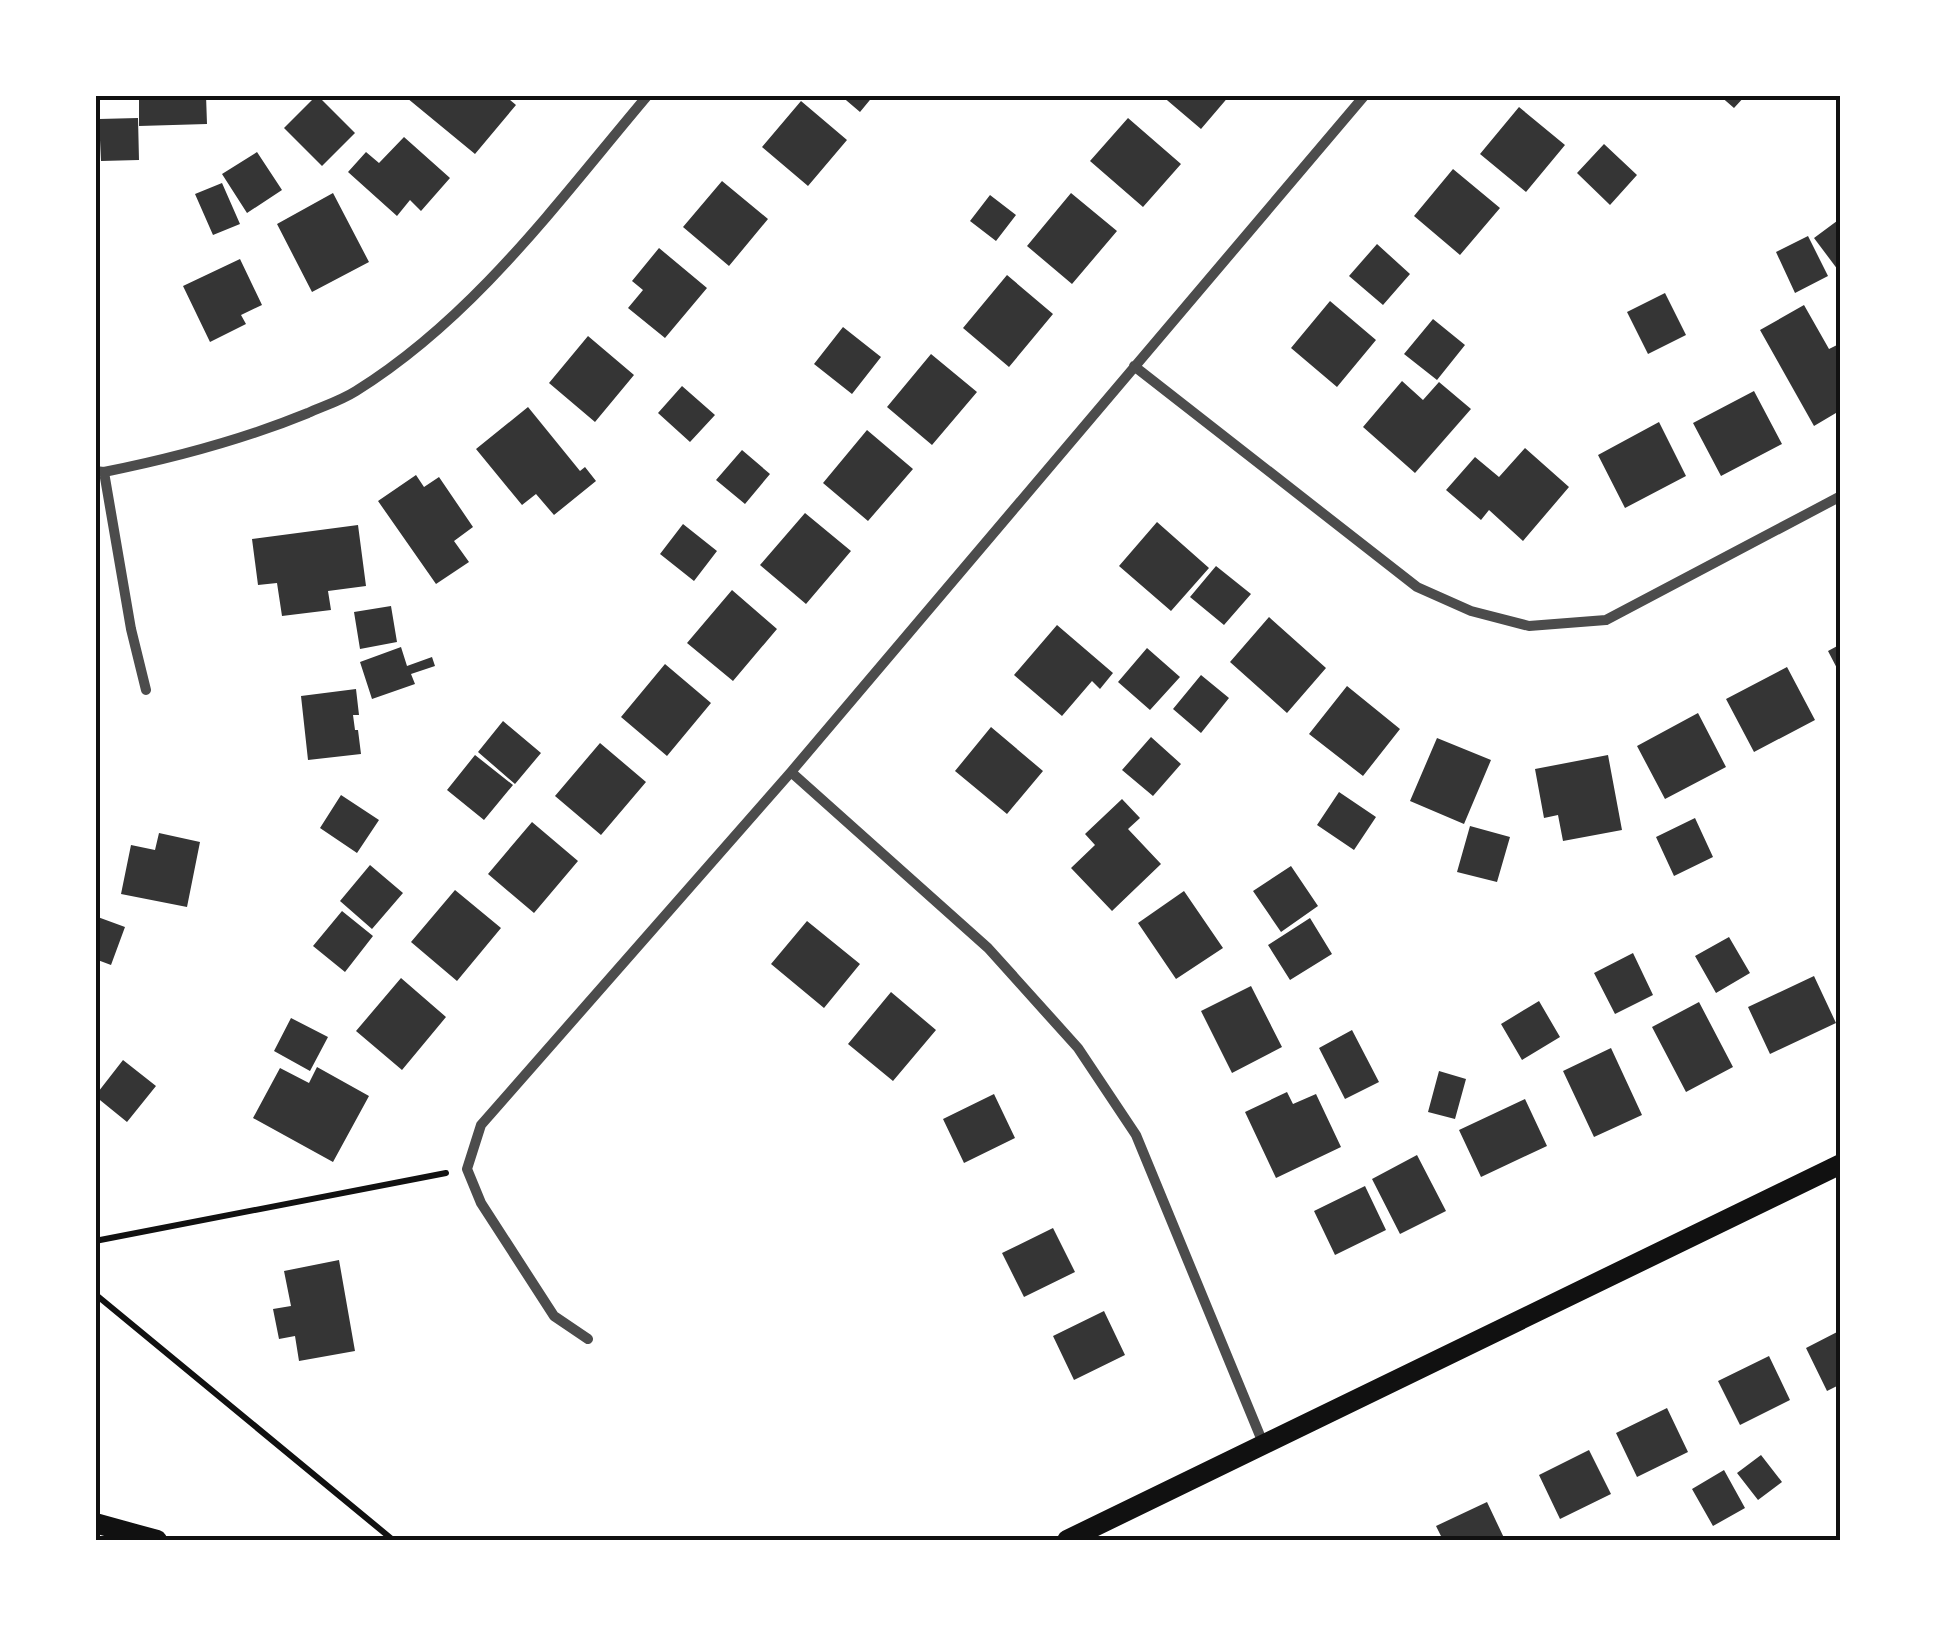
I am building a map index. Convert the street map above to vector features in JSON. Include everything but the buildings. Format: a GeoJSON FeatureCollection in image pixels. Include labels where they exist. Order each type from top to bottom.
{"type":"FeatureCollection","features":[{"type":"Feature","properties":{"kind":"main road"},"geometry":{"type":"LineString","coordinates":[[1067,1540],[1841,1164]]}},
{"type":"Feature","properties":{"kind":"main road"},"geometry":{"type":"LineString","coordinates":[[95,1523],[157,1540]]}},
{"type":"Feature","properties":{"kind":"street"},"geometry":{"type":"LineString","coordinates":[[146,690],[130,629],[100,472],[180,457],[268,430],[354,393],[435,333],[504,264],[648,95]]}},
{"type":"Feature","properties":{"kind":"street"},"geometry":{"type":"LineString","coordinates":[[588,1339],[554,1316],[482,1203],[467,1169],[481,1125],[791,772],[1364,95]]}},
{"type":"Feature","properties":{"kind":"street"},"geometry":{"type":"LineString","coordinates":[[1134,366],[1417,587],[1471,612],[1529,626],[1606,620],[1841,496]]}},
{"type":"Feature","properties":{"kind":"street"},"geometry":{"type":"LineString","coordinates":[[791,772],[988,948],[1078,1048],[1136,1135],[1263,1443]]}},
{"type":"Feature","properties":{"kind":"path"},"geometry":{"type":"LineString","coordinates":[[95,1241],[467,1169]]}},
{"type":"Feature","properties":{"kind":"path"},"geometry":{"type":"LineString","coordinates":[[95,1294],[392,1540]]}}]}
